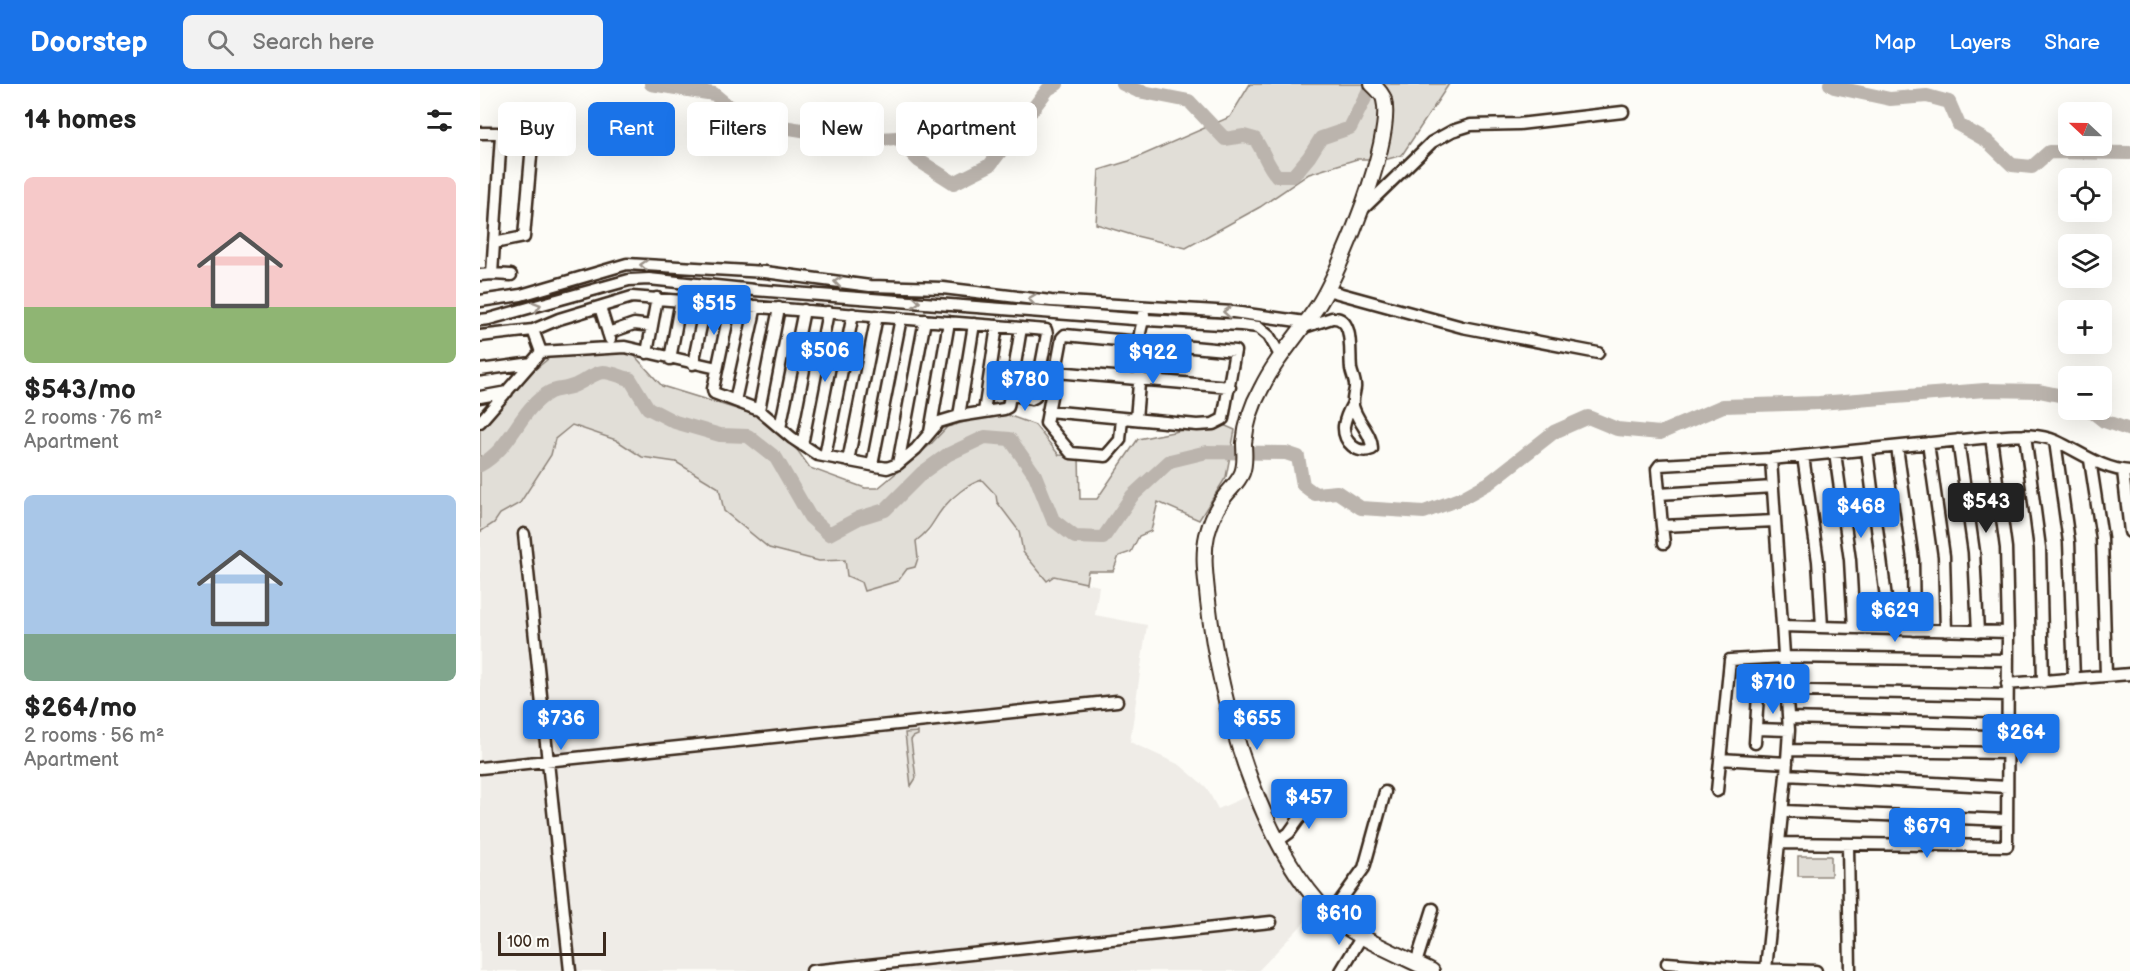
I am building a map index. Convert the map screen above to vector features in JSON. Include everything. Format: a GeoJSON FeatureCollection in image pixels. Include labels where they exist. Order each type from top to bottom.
{"type":"FeatureCollection","features":[{"type":"Feature","properties":{"kind":"main road"},"geometry":{"type":"LineString","coordinates":[[1372,84],[1383,96],[1386,120],[1375,166],[1352,236],[1320,303],[1261,388],[1252,408],[1244,441],[1245,465],[1238,482],[1221,501],[1212,521],[1204,548],[1204,561],[1213,639],[1234,729],[1240,750],[1278,841],[1294,869],[1330,915],[1362,936],[1432,971]]}},
{"type":"Feature","properties":{"kind":"street"},"geometry":{"type":"LineString","coordinates":[[1360,212],[1432,142],[1452,131],[1471,126],[1519,124],[1623,112]]}},
{"type":"Feature","properties":{"kind":"street"},"geometry":{"type":"LineString","coordinates":[[480,133],[498,135]]}},
{"type":"Feature","properties":{"kind":"street"},"geometry":{"type":"LineString","coordinates":[[492,274],[500,156]]}},
{"type":"Feature","properties":{"kind":"street"},"geometry":{"type":"LineString","coordinates":[[494,243],[524,237],[531,156]]}},
{"type":"Feature","properties":{"kind":"street"},"geometry":{"type":"LineString","coordinates":[[480,301],[521,295],[627,264],[765,272],[870,286],[943,288],[1051,301],[1260,315],[1303,325],[1336,317],[1344,322],[1348,329],[1355,382],[1353,403]]}},
{"type":"Feature","properties":{"kind":"street"},"geometry":{"type":"LineString","coordinates":[[693,363],[710,303],[714,269]]}},
{"type":"Feature","properties":{"kind":"street"},"geometry":{"type":"LineString","coordinates":[[480,275],[511,275]]}},
{"type":"Feature","properties":{"kind":"street"},"geometry":{"type":"LineString","coordinates":[[480,320],[628,280],[649,279],[1144,322],[1258,327],[1269,336],[1281,357]]}},
{"type":"Feature","properties":{"kind":"street"},"geometry":{"type":"LineString","coordinates":[[1326,290],[1462,327],[1599,353]]}},
{"type":"Feature","properties":{"kind":"street"},"geometry":{"type":"LineString","coordinates":[[480,336],[533,330],[632,297],[1044,330],[1047,334],[1035,397],[1031,399],[1010,394]]}},
{"type":"Feature","properties":{"kind":"street"},"geometry":{"type":"LineString","coordinates":[[647,353],[657,298]]}},
{"type":"Feature","properties":{"kind":"street"},"geometry":{"type":"LineString","coordinates":[[670,359],[681,300]]}},
{"type":"Feature","properties":{"kind":"street"},"geometry":{"type":"LineString","coordinates":[[731,304],[714,393],[759,410],[802,446],[818,455],[887,468],[897,464],[916,449],[939,422],[1006,408],[1021,328]]}},
{"type":"Feature","properties":{"kind":"street"},"geometry":{"type":"LineString","coordinates":[[735,401],[756,306]]}},
{"type":"Feature","properties":{"kind":"street"},"geometry":{"type":"LineString","coordinates":[[600,307],[613,348]]}},
{"type":"Feature","properties":{"kind":"street"},"geometry":{"type":"LineString","coordinates":[[1136,419],[1143,344],[1139,332],[1144,322],[1144,307]]}},
{"type":"Feature","properties":{"kind":"street"},"geometry":{"type":"LineString","coordinates":[[759,410],[779,308]]}},
{"type":"Feature","properties":{"kind":"street"},"geometry":{"type":"LineString","coordinates":[[780,428],[804,310]]}},
{"type":"Feature","properties":{"kind":"street"},"geometry":{"type":"LineString","coordinates":[[802,446],[828,312]]}},
{"type":"Feature","properties":{"kind":"street"},"geometry":{"type":"LineString","coordinates":[[825,456],[853,314]]}},
{"type":"Feature","properties":{"kind":"street"},"geometry":{"type":"LineString","coordinates":[[1258,327],[1260,315]]}},
{"type":"Feature","properties":{"kind":"street"},"geometry":{"type":"LineString","coordinates":[[848,461],[876,316]]}},
{"type":"Feature","properties":{"kind":"street"},"geometry":{"type":"LineString","coordinates":[[872,465],[900,318]]}},
{"type":"Feature","properties":{"kind":"street"},"geometry":{"type":"LineString","coordinates":[[897,464],[925,320]]}},
{"type":"Feature","properties":{"kind":"street"},"geometry":{"type":"LineString","coordinates":[[930,433],[949,322]]}},
{"type":"Feature","properties":{"kind":"street"},"geometry":{"type":"LineString","coordinates":[[608,333],[634,324],[652,326]]}},
{"type":"Feature","properties":{"kind":"street"},"geometry":{"type":"LineString","coordinates":[[958,417],[974,324]]}},
{"type":"Feature","properties":{"kind":"street"},"geometry":{"type":"LineString","coordinates":[[984,412],[997,326]]}},
{"type":"Feature","properties":{"kind":"street"},"geometry":{"type":"LineString","coordinates":[[533,330],[542,352]]}},
{"type":"Feature","properties":{"kind":"street"},"geometry":{"type":"LineString","coordinates":[[1048,411],[1197,425],[1213,424],[1223,419],[1235,354],[1233,350],[1143,344],[1065,335],[1062,338],[1056,372],[1048,411],[1046,423],[1071,453],[1106,456],[1120,440],[1122,418]]}},
{"type":"Feature","properties":{"kind":"street"},"geometry":{"type":"LineString","coordinates":[[480,422],[542,352],[626,347],[717,368]]}},
{"type":"Feature","properties":{"kind":"street"},"geometry":{"type":"LineString","coordinates":[[480,370],[532,363]]}},
{"type":"Feature","properties":{"kind":"street"},"geometry":{"type":"LineString","coordinates":[[1056,372],[1230,387]]}},
{"type":"Feature","properties":{"kind":"street"},"geometry":{"type":"LineString","coordinates":[[480,397],[507,392]]}},
{"type":"Feature","properties":{"kind":"street"},"geometry":{"type":"LineString","coordinates":[[2025,435],[2040,548],[2043,681]]}},
{"type":"Feature","properties":{"kind":"street"},"geometry":{"type":"LineString","coordinates":[[1664,543],[1657,469],[1660,465],[1771,459],[2025,435],[2055,441],[2090,460],[2127,471],[2130,532]]}},
{"type":"Feature","properties":{"kind":"street"},"geometry":{"type":"LineString","coordinates":[[1780,843],[2007,846],[2006,548],[1990,437]]}},
{"type":"Feature","properties":{"kind":"street"},"geometry":{"type":"LineString","coordinates":[[1958,440],[1974,552],[1978,632]]}},
{"type":"Feature","properties":{"kind":"street"},"geometry":{"type":"LineString","coordinates":[[2055,441],[2069,542],[2074,679]]}},
{"type":"Feature","properties":{"kind":"street"},"geometry":{"type":"LineString","coordinates":[[1928,443],[1944,556],[1946,631]]}},
{"type":"Feature","properties":{"kind":"street"},"geometry":{"type":"LineString","coordinates":[[1897,447],[1913,560],[1914,630]]}},
{"type":"Feature","properties":{"kind":"street"},"geometry":{"type":"LineString","coordinates":[[1867,450],[1890,629]]}},
{"type":"Feature","properties":{"kind":"street"},"geometry":{"type":"LineString","coordinates":[[1835,453],[1850,560],[1854,628]]}},
{"type":"Feature","properties":{"kind":"street"},"geometry":{"type":"LineString","coordinates":[[1803,456],[1818,561],[1822,627]]}},
{"type":"Feature","properties":{"kind":"street"},"geometry":{"type":"LineString","coordinates":[[1766,969],[1780,843],[1789,730],[1771,459]]}},
{"type":"Feature","properties":{"kind":"street"},"geometry":{"type":"LineString","coordinates":[[2090,460],[2102,538],[2106,675]]}},
{"type":"Feature","properties":{"kind":"street"},"geometry":{"type":"LineString","coordinates":[[1659,494],[1773,487]]}},
{"type":"Feature","properties":{"kind":"street"},"geometry":{"type":"LineString","coordinates":[[1662,526],[1775,521]]}},
{"type":"Feature","properties":{"kind":"street"},"geometry":{"type":"LineString","coordinates":[[524,534],[570,971]]}},
{"type":"Feature","properties":{"kind":"street"},"geometry":{"type":"LineString","coordinates":[[1782,626],[2008,633]]}},
{"type":"Feature","properties":{"kind":"street"},"geometry":{"type":"LineString","coordinates":[[1717,791],[1729,661],[1784,657],[2008,660]]}},
{"type":"Feature","properties":{"kind":"street"},"geometry":{"type":"LineString","coordinates":[[1755,743],[1759,684],[1787,689],[2007,690],[2043,681],[2130,674]]}},
{"type":"Feature","properties":{"kind":"street"},"geometry":{"type":"LineString","coordinates":[[480,768],[1117,700]]}},
{"type":"Feature","properties":{"kind":"street"},"geometry":{"type":"LineString","coordinates":[[1789,718],[2007,724]]}},
{"type":"Feature","properties":{"kind":"street"},"geometry":{"type":"LineString","coordinates":[[1757,729],[1789,730]]}},
{"type":"Feature","properties":{"kind":"street"},"geometry":{"type":"LineString","coordinates":[[1788,750],[2007,753]]}},
{"type":"Feature","properties":{"kind":"street"},"geometry":{"type":"LineString","coordinates":[[1720,759],[1787,763]]}},
{"type":"Feature","properties":{"kind":"street"},"geometry":{"type":"LineString","coordinates":[[1786,776],[2007,787]]}},
{"type":"Feature","properties":{"kind":"street"},"geometry":{"type":"LineString","coordinates":[[1330,915],[1364,868],[1385,792]]}},
{"type":"Feature","properties":{"kind":"street"},"geometry":{"type":"LineString","coordinates":[[1278,841],[1323,799]]}},
{"type":"Feature","properties":{"kind":"street"},"geometry":{"type":"LineString","coordinates":[[1783,811],[2007,820]]}},
{"type":"Feature","properties":{"kind":"street"},"geometry":{"type":"LineString","coordinates":[[1848,845],[1850,971]]}},
{"type":"Feature","properties":{"kind":"street"},"geometry":{"type":"LineString","coordinates":[[1416,963],[1433,909]]}},
{"type":"Feature","properties":{"kind":"street"},"geometry":{"type":"LineString","coordinates":[[812,971],[1271,922]]}},
{"type":"Feature","properties":{"kind":"street"},"geometry":{"type":"LineString","coordinates":[[1341,971],[1362,936]]}},
{"type":"Feature","properties":{"kind":"street"},"geometry":{"type":"LineString","coordinates":[[1667,963],[1816,971]]}},
{"type":"Feature","properties":{"kind":"shaded area"},"geometry":{"type":"Polygon","coordinates":[[[1250,84],[1449,84],[1402,155],[1388,159],[1357,159],[1309,174],[1260,207],[1186,248],[1096,224],[1099,170],[1129,161],[1230,117],[1250,84]]]}},
{"type":"Feature","properties":{"kind":"shaded area"},"geometry":{"type":"Polygon","coordinates":[[[624,352],[633,354],[662,386],[756,415],[798,451],[810,468],[865,488],[878,488],[931,444],[947,427],[1005,414],[1035,425],[1059,455],[1079,456],[1080,499],[1097,499],[1138,439],[1219,423],[1235,430],[1226,477],[1199,520],[1158,502],[1151,531],[1139,536],[1131,552],[1119,556],[1113,571],[1088,571],[1086,583],[1054,576],[1047,581],[1023,552],[1019,531],[997,502],[996,495],[982,480],[966,487],[951,499],[929,529],[916,541],[918,558],[915,567],[907,569],[898,581],[864,591],[861,582],[847,576],[845,560],[819,561],[769,548],[724,511],[719,488],[676,462],[642,457],[616,440],[572,425],[555,439],[551,455],[520,503],[500,514],[494,523],[480,532],[480,429],[527,376],[553,355],[624,352]]]}},
{"type":"Feature","properties":{"kind":"shaded area"},"geometry":{"type":"Polygon","coordinates":[[[572,425],[616,440],[642,457],[676,462],[719,488],[725,511],[819,561],[845,560],[898,581],[918,558],[916,541],[929,532],[943,508],[971,484],[982,480],[996,495],[997,503],[1019,531],[1023,552],[1047,580],[1054,576],[1099,586],[1095,615],[1147,625],[1130,742],[1180,765],[1206,787],[1218,809],[1250,795],[1317,909],[1258,971],[480,971],[480,532],[494,523],[500,514],[520,503],[551,455],[555,439],[572,425]]]}},
{"type":"Feature","properties":{"kind":"shaded area"},"geometry":{"type":"Polygon","coordinates":[[[918,732],[918,735],[911,740],[916,778],[911,786],[905,733],[918,732]]]}},
{"type":"Feature","properties":{"kind":"shaded area"},"geometry":{"type":"Polygon","coordinates":[[[1798,856],[1831,856],[1831,876],[1798,876],[1798,856]]]}},
{"type":"Feature","properties":{"kind":"waterway"},"geometry":{"type":"LineString","coordinates":[[651,84],[714,94],[746,121],[863,140],[897,138],[918,160],[954,183],[990,165],[1048,89],[1057,84]]}},
{"type":"Feature","properties":{"kind":"waterway"},"geometry":{"type":"LineString","coordinates":[[1123,84],[1138,91],[1189,101],[1225,139],[1244,136],[1255,139],[1277,176],[1293,176],[1321,138],[1350,128],[1372,84]]}},
{"type":"Feature","properties":{"kind":"waterway"},"geometry":{"type":"LineString","coordinates":[[1830,84],[1834,87],[1890,99],[1927,96],[1949,102],[1959,125],[1987,141],[2012,165],[2032,167],[2049,152],[2130,153]]}},
{"type":"Feature","properties":{"kind":"waterway"},"geometry":{"type":"LineString","coordinates":[[480,465],[500,448],[539,399],[550,392],[576,385],[595,374],[606,372],[630,379],[648,408],[675,422],[720,435],[748,436],[776,458],[810,517],[829,534],[859,518],[885,510],[922,473],[947,455],[985,437],[1010,439],[1035,475],[1053,520],[1075,537],[1103,538],[1132,496],[1170,461],[1207,452],[1286,453],[1298,457],[1303,485],[1315,494],[1337,492],[1361,508],[1424,512],[1462,498],[1489,483],[1554,432],[1588,417],[1617,429],[1660,433],[1723,406],[1819,403],[1985,390],[2039,391],[2058,395]]}},
{"type":"Feature","properties":{"kind":"waterway"},"geometry":{"type":"LineString","coordinates":[[2103,420],[2130,430]]}}]}
